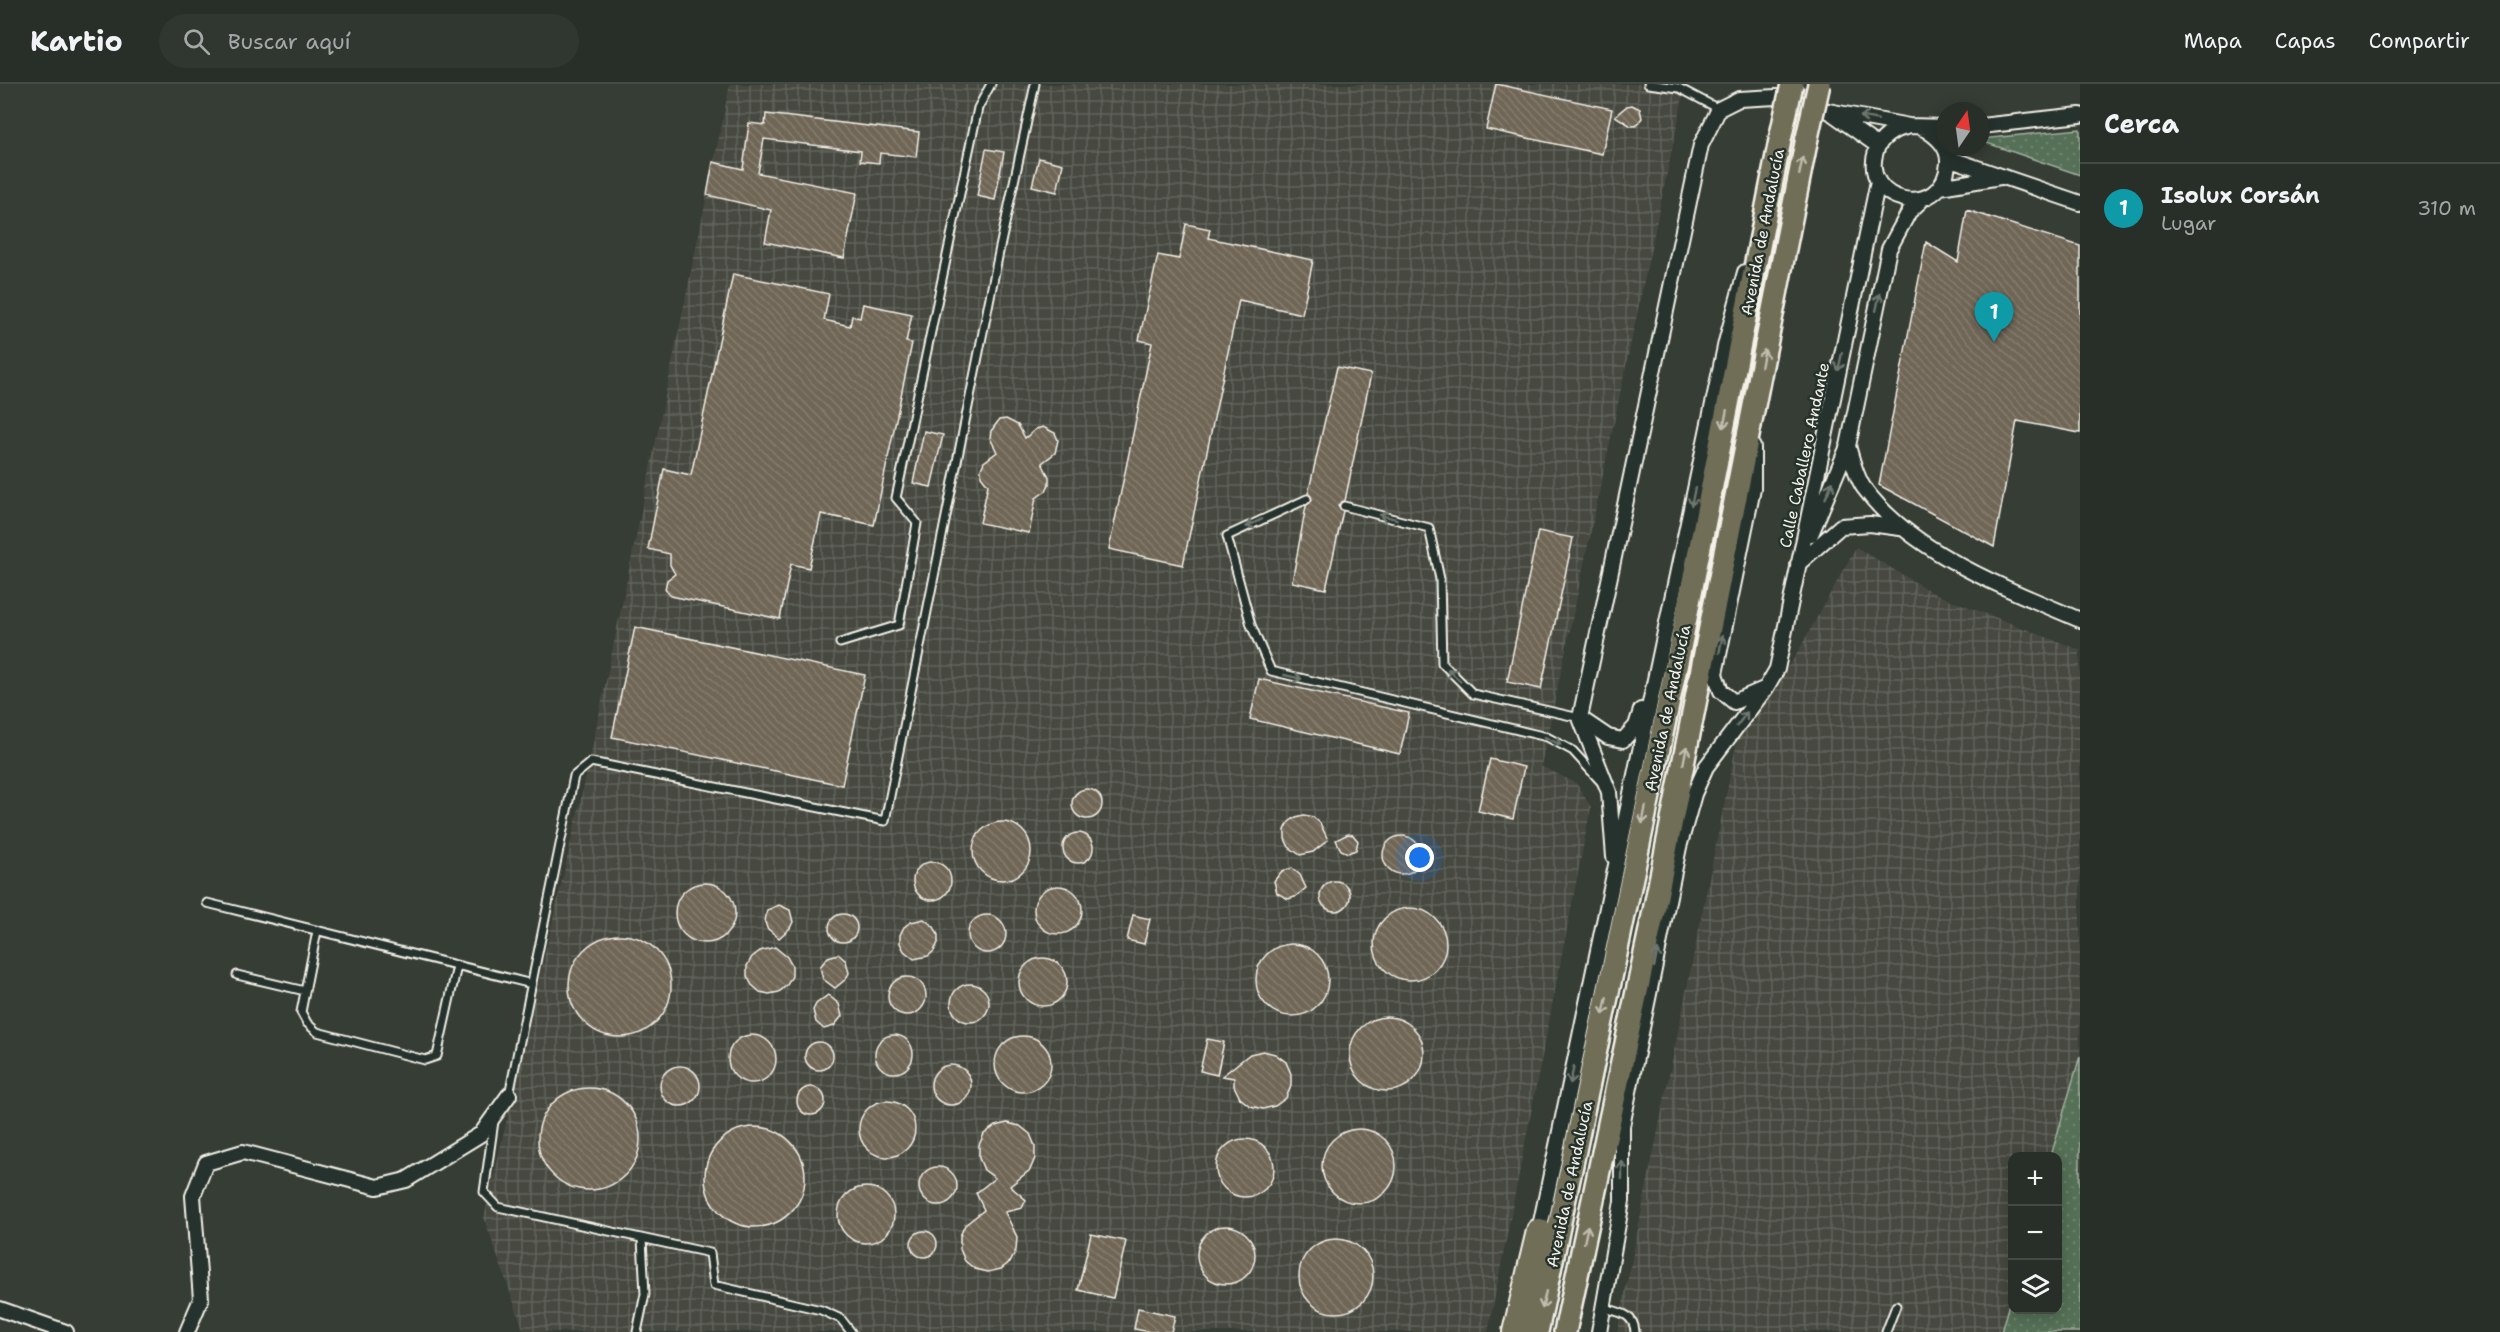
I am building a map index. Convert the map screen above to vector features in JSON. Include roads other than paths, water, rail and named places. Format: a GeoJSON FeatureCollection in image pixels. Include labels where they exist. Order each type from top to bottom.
{"type":"FeatureCollection","features":[{"type":"Feature","properties":{"kind":"highway"},"geometry":{"type":"LineString","coordinates":[[1517,1332],[1539,1231]]}},
{"type":"Feature","properties":{"kind":"main road","name":"Avenida de Andalucía"},"geometry":{"type":"LineString","coordinates":[[1538,1332],[1681,643],[1792,84]]}},
{"type":"Feature","properties":{"kind":"main road","name":"Avenida de Andalucía"},"geometry":{"type":"LineString","coordinates":[[1564,1332],[1654,911],[1819,84]]}},
{"type":"Feature","properties":{"kind":"street"},"geometry":{"type":"LineString","coordinates":[[1615,874],[1610,792],[1580,718],[1701,145],[1719,109],[1739,99],[1776,97],[1828,111],[1915,127],[1936,136]]}},
{"type":"Feature","properties":{"kind":"street"},"geometry":{"type":"LineString","coordinates":[[1828,111],[1878,146]]}},
{"type":"Feature","properties":{"kind":"street"},"geometry":{"type":"LineString","coordinates":[[1990,125],[2080,115]]}},
{"type":"Feature","properties":{"kind":"street"},"geometry":{"type":"LineString","coordinates":[[1936,127],[1896,129],[1878,146],[1874,158],[1874,170],[1886,192],[1911,201],[1924,198],[1940,187],[2002,177]]}},
{"type":"Feature","properties":{"kind":"street"},"geometry":{"type":"LineString","coordinates":[[1539,1231],[1726,342],[1782,135]]}},
{"type":"Feature","properties":{"kind":"street"},"geometry":{"type":"LineString","coordinates":[[1940,187],[1947,173],[1946,156]]}},
{"type":"Feature","properties":{"kind":"street"},"geometry":{"type":"LineString","coordinates":[[1957,156],[2002,177],[2080,202]]}},
{"type":"Feature","properties":{"kind":"street","name":"Calle Caballero Andante"},"geometry":{"type":"LineString","coordinates":[[1798,564],[1878,181]]}},
{"type":"Feature","properties":{"kind":"street","name":"Calle Caballero Andante"},"geometry":{"type":"LineString","coordinates":[[1798,564],[1848,446],[1889,249],[1909,212],[1924,198]]}},
{"type":"Feature","properties":{"kind":"street"},"geometry":{"type":"LineString","coordinates":[[1754,407],[1753,489],[1715,674],[1721,691],[1734,702],[1766,688]]}},
{"type":"Feature","properties":{"kind":"street"},"geometry":{"type":"LineString","coordinates":[[1848,446],[1862,487],[1900,528],[1984,578],[2080,620]]}},
{"type":"Feature","properties":{"kind":"street"},"geometry":{"type":"LineString","coordinates":[[1622,1126],[1679,847],[1694,795],[1706,767],[1766,688],[1777,669],[1798,564],[1841,526],[1870,524],[1900,528]]}},
{"type":"Feature","properties":{"kind":"street"},"geometry":{"type":"LineString","coordinates":[[1580,718],[1608,736],[1623,740],[1636,726],[1664,635]]}},
{"type":"Feature","properties":{"kind":"street"},"geometry":{"type":"LineString","coordinates":[[1654,911],[1679,847]]}},
{"type":"Feature","properties":{"kind":"street"},"geometry":{"type":"LineString","coordinates":[[1599,1332],[1622,1201],[1624,1052]]}},
{"type":"Feature","properties":{"kind":"street"},"geometry":{"type":"LineString","coordinates":[[187,1332],[201,1299],[193,1196],[206,1163],[243,1152],[376,1187],[406,1180],[481,1134],[509,1095]]}},
{"type":"Feature","properties":{"kind":"street"},"geometry":{"type":"LineString","coordinates":[[0,1309],[66,1332]]}},
{"type":"Feature","properties":{"kind":"lane"},"geometry":{"type":"LineString","coordinates":[[840,643],[899,625],[917,523],[896,498],[978,108],[991,84]]}},
{"type":"Feature","properties":{"kind":"lane"},"geometry":{"type":"LineString","coordinates":[[509,1095],[574,776],[591,762],[885,821],[1035,84]]}},
{"type":"Feature","properties":{"kind":"lane"},"geometry":{"type":"LineString","coordinates":[[1648,84],[1679,88],[1719,109]]}},
{"type":"Feature","properties":{"kind":"lane"},"geometry":{"type":"LineString","coordinates":[[1307,499],[1227,536],[1251,625],[1271,671],[1547,737],[1573,751],[1610,792]]}},
{"type":"Feature","properties":{"kind":"lane"},"geometry":{"type":"LineString","coordinates":[[1344,506],[1430,528],[1440,579],[1442,663],[1473,694],[1580,718]]}},
{"type":"Feature","properties":{"kind":"lane"},"geometry":{"type":"LineString","coordinates":[[207,903],[532,984]]}},
{"type":"Feature","properties":{"kind":"lane"},"geometry":{"type":"LineString","coordinates":[[317,931],[301,1012],[308,1023],[317,1032],[425,1060],[436,1056],[441,1043],[457,966]]}},
{"type":"Feature","properties":{"kind":"lane"},"geometry":{"type":"LineString","coordinates":[[237,975],[305,991]]}},
{"type":"Feature","properties":{"kind":"lane"},"geometry":{"type":"LineString","coordinates":[[495,1115],[484,1192],[498,1208],[710,1253],[714,1285],[821,1310],[841,1319],[851,1332]]}},
{"type":"Feature","properties":{"kind":"lane"},"geometry":{"type":"LineString","coordinates":[[637,1332],[645,1294],[642,1239]]}},
{"type":"Feature","properties":{"kind":"lane"},"geometry":{"type":"LineString","coordinates":[[1886,1332],[1896,1306]]}},
{"type":"Feature","properties":{"kind":"lane"},"geometry":{"type":"LineString","coordinates":[[1603,1308],[1624,1313],[1633,1321],[1635,1332]]}},
{"type":"Feature","properties":{"kind":"place","name":"Isolux Corsán"},"geometry":{"type":"Point","coordinates":[1994,342]}}]}
